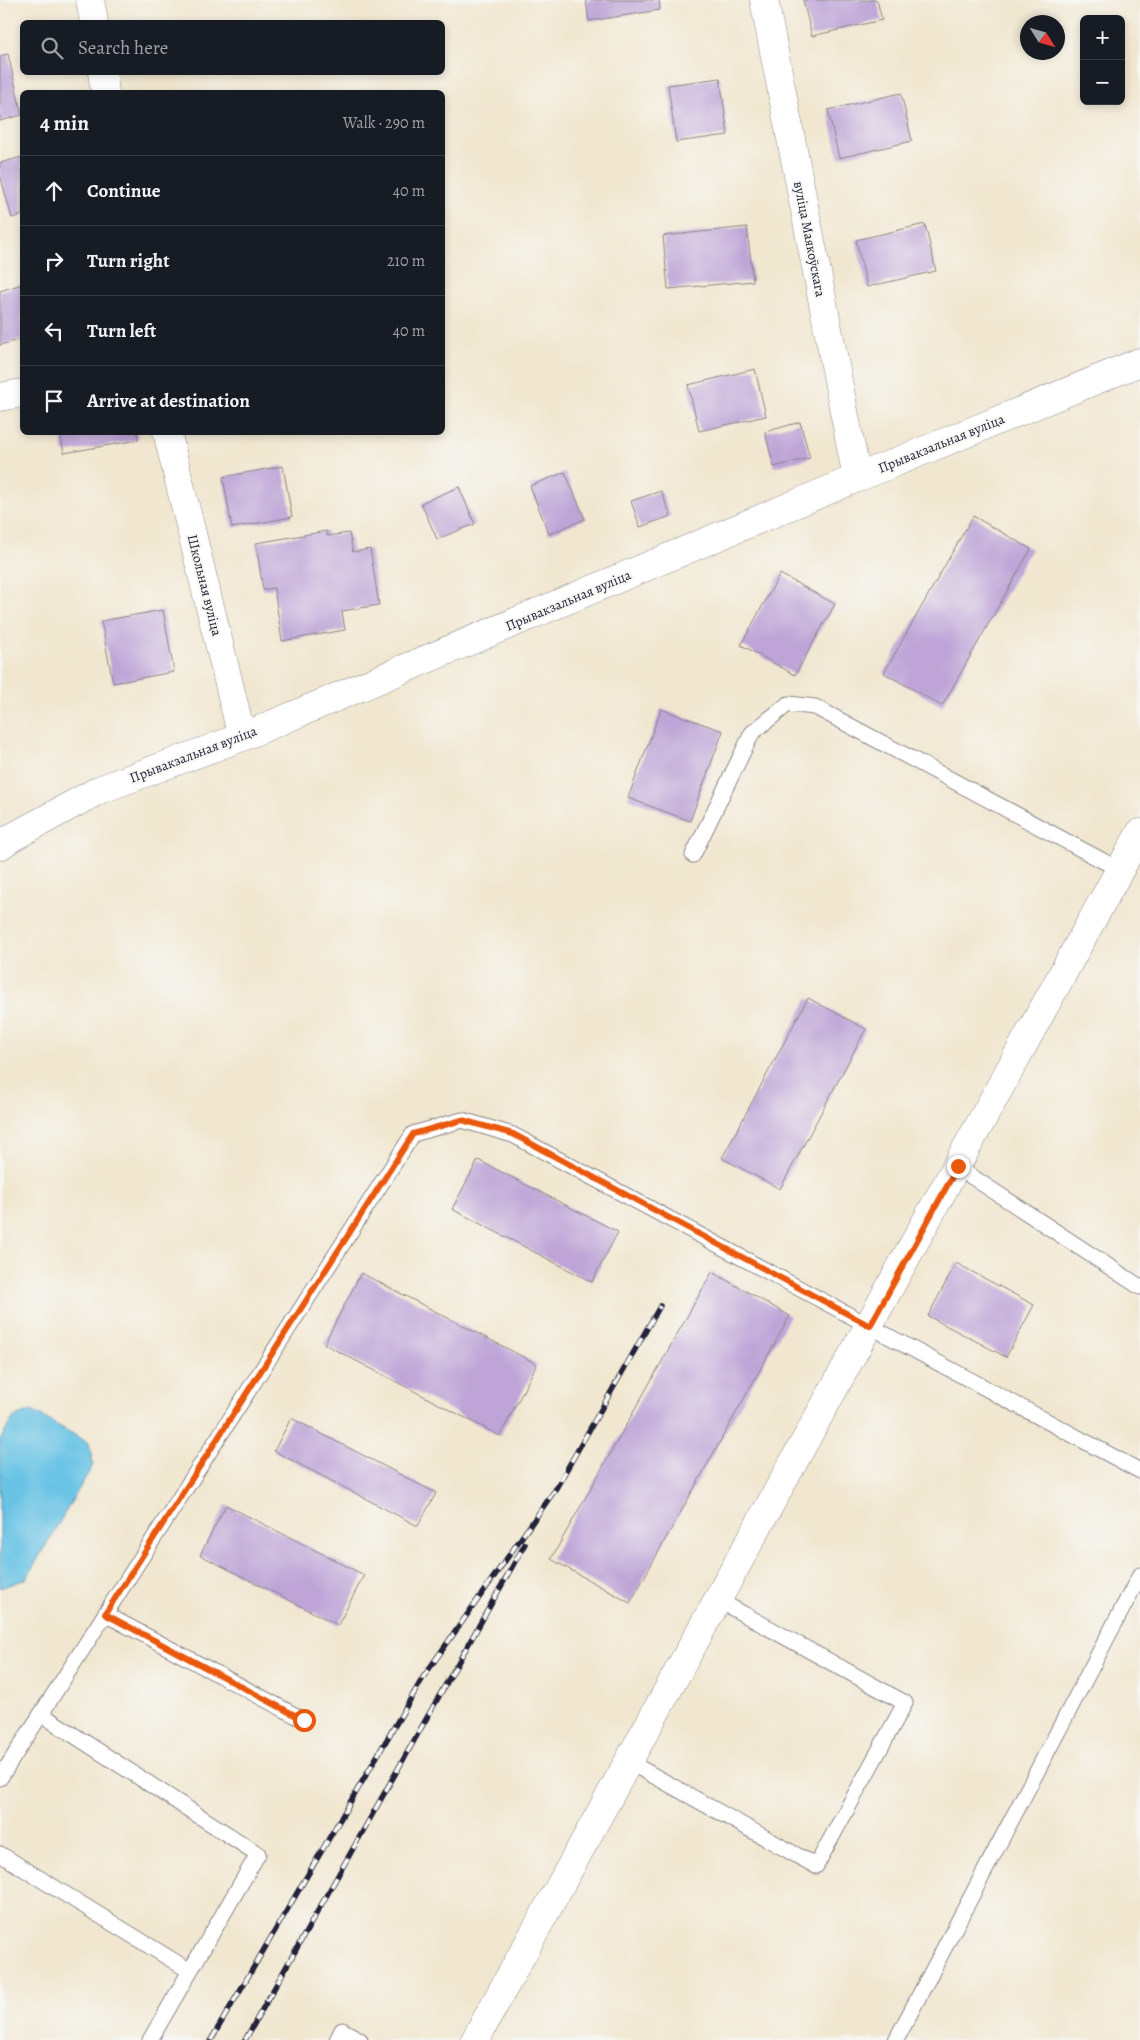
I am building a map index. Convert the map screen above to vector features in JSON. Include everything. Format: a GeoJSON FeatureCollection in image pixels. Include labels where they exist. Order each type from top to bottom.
{"type":"FeatureCollection","features":[{"type":"Feature","properties":{"kind":"street"},"geometry":{"type":"LineString","coordinates":[[90,0],[94,20]]}},
{"type":"Feature","properties":{"kind":"street","name":"вуліца Маякоўскага"},"geometry":{"type":"LineString","coordinates":[[764,0],[857,478]]}},
{"type":"Feature","properties":{"kind":"street"},"geometry":{"type":"LineString","coordinates":[[102,75],[105,90]]}},
{"type":"Feature","properties":{"kind":"street","name":"Прывакзальная вуліца"},"geometry":{"type":"LineString","coordinates":[[0,846],[11,838],[99,790],[242,737],[857,478],[1140,362]]}},
{"type":"Feature","properties":{"kind":"street"},"geometry":{"type":"LineString","coordinates":[[0,397],[20,393]]}},
{"type":"Feature","properties":{"kind":"street","name":"Школьная вуліца"},"geometry":{"type":"LineString","coordinates":[[168,435],[242,737]]}},
{"type":"Feature","properties":{"kind":"street"},"geometry":{"type":"LineString","coordinates":[[475,2040],[1140,834]]}},
{"type":"Feature","properties":{"kind":"lane"},"geometry":{"type":"LineString","coordinates":[[693,855],[752,733],[788,704],[815,707],[1120,870]]}},
{"type":"Feature","properties":{"kind":"lane"},"geometry":{"type":"LineString","coordinates":[[0,1778],[413,1134],[462,1120],[513,1134],[1140,1471]]}},
{"type":"Feature","properties":{"kind":"lane"},"geometry":{"type":"LineString","coordinates":[[958,1166],[1140,1287]]}},
{"type":"Feature","properties":{"kind":"lane"},"geometry":{"type":"LineString","coordinates":[[896,2040],[1140,1575]]}},
{"type":"Feature","properties":{"kind":"lane"},"geometry":{"type":"LineString","coordinates":[[629,1762],[816,1866],[906,1703],[718,1600]]}},
{"type":"Feature","properties":{"kind":"lane"},"geometry":{"type":"LineString","coordinates":[[105,1614],[304,1720]]}},
{"type":"Feature","properties":{"kind":"lane"},"geometry":{"type":"LineString","coordinates":[[41,1714],[258,1854],[150,2040]]}},
{"type":"Feature","properties":{"kind":"lane"},"geometry":{"type":"LineString","coordinates":[[0,1854],[190,1971]]}},
{"type":"Feature","properties":{"kind":"lane"},"geometry":{"type":"LineString","coordinates":[[337,2040],[342,2030],[360,2040]]}},
{"type":"Feature","properties":{"kind":"water"},"geometry":{"type":"Polygon","coordinates":[[[32,1411],[89,1443],[93,1465],[26,1579],[0,1588],[0,1440],[14,1417],[32,1411]]]}},
{"type":"Feature","properties":{"kind":"building"},"geometry":{"type":"Polygon","coordinates":[[[586,0],[659,0],[660,10],[589,21],[586,0]]]}},
{"type":"Feature","properties":{"kind":"building"},"geometry":{"type":"Polygon","coordinates":[[[803,0],[877,0],[882,20],[812,36],[803,0]]]}},
{"type":"Feature","properties":{"kind":"building"},"geometry":{"type":"Polygon","coordinates":[[[8,54],[20,106],[20,116],[0,121],[0,56],[8,54]]]}},
{"type":"Feature","properties":{"kind":"building"},"geometry":{"type":"Polygon","coordinates":[[[720,78],[728,135],[676,142],[668,85],[720,78]]]}},
{"type":"Feature","properties":{"kind":"building"},"geometry":{"type":"Polygon","coordinates":[[[901,93],[912,141],[839,158],[828,110],[901,93]]]}},
{"type":"Feature","properties":{"kind":"building"},"geometry":{"type":"Polygon","coordinates":[[[20,158],[20,216],[12,218],[0,175],[0,163],[20,158]]]}},
{"type":"Feature","properties":{"kind":"building"},"geometry":{"type":"Polygon","coordinates":[[[925,224],[936,271],[867,287],[856,240],[925,224]]]}},
{"type":"Feature","properties":{"kind":"building"},"geometry":{"type":"Polygon","coordinates":[[[747,227],[753,281],[668,289],[663,236],[747,227]]]}},
{"type":"Feature","properties":{"kind":"building"},"geometry":{"type":"Polygon","coordinates":[[[20,285],[20,340],[0,345],[0,291],[20,285]]]}},
{"type":"Feature","properties":{"kind":"building"},"geometry":{"type":"Polygon","coordinates":[[[755,369],[766,416],[699,431],[688,385],[755,369]]]}},
{"type":"Feature","properties":{"kind":"building"},"geometry":{"type":"Polygon","coordinates":[[[800,422],[810,458],[774,467],[765,432],[800,422]]]}},
{"type":"Feature","properties":{"kind":"building"},"geometry":{"type":"Polygon","coordinates":[[[61,435],[137,435],[138,440],[64,453],[61,435]]]}},
{"type":"Feature","properties":{"kind":"building"},"geometry":{"type":"Polygon","coordinates":[[[283,466],[292,517],[232,528],[223,477],[283,466]]]}},
{"type":"Feature","properties":{"kind":"building"},"geometry":{"type":"Polygon","coordinates":[[[565,472],[585,519],[549,534],[530,486],[565,472]]]}},
{"type":"Feature","properties":{"kind":"building"},"geometry":{"type":"Polygon","coordinates":[[[459,487],[475,524],[437,539],[421,503],[459,487]]]}},
{"type":"Feature","properties":{"kind":"building"},"geometry":{"type":"Polygon","coordinates":[[[661,491],[671,516],[640,527],[631,501],[661,491]]]}},
{"type":"Feature","properties":{"kind":"building"},"geometry":{"type":"Polygon","coordinates":[[[973,516],[1031,549],[942,706],[884,673],[973,516]]]}},
{"type":"Feature","properties":{"kind":"building"},"geometry":{"type":"Polygon","coordinates":[[[327,531],[327,536],[349,533],[353,552],[370,549],[379,605],[342,611],[345,630],[282,641],[274,588],[263,590],[256,543],[327,531]]]}},
{"type":"Feature","properties":{"kind":"building"},"geometry":{"type":"Polygon","coordinates":[[[780,574],[835,604],[795,675],[741,645],[780,574]]]}},
{"type":"Feature","properties":{"kind":"building"},"geometry":{"type":"Polygon","coordinates":[[[163,610],[174,672],[113,683],[101,621],[163,610]]]}},
{"type":"Feature","properties":{"kind":"building"},"geometry":{"type":"Polygon","coordinates":[[[661,709],[723,731],[690,821],[628,798],[661,709]]]}},
{"type":"Feature","properties":{"kind":"building"},"geometry":{"type":"Polygon","coordinates":[[[808,998],[866,1029],[780,1189],[722,1158],[808,998]]]}},
{"type":"Feature","properties":{"kind":"building"},"geometry":{"type":"Polygon","coordinates":[[[478,1160],[618,1232],[592,1282],[452,1209],[478,1160]]]}},
{"type":"Feature","properties":{"kind":"building"},"geometry":{"type":"Polygon","coordinates":[[[956,1263],[1034,1305],[1006,1357],[928,1316],[956,1263]]]}},
{"type":"Feature","properties":{"kind":"building"},"geometry":{"type":"Polygon","coordinates":[[[712,1272],[790,1316],[630,1603],[551,1559],[712,1272]]]}},
{"type":"Feature","properties":{"kind":"building"},"geometry":{"type":"Polygon","coordinates":[[[361,1273],[537,1364],[500,1436],[324,1344],[361,1273]]]}},
{"type":"Feature","properties":{"kind":"building"},"geometry":{"type":"Polygon","coordinates":[[[291,1418],[436,1493],[418,1526],[274,1451],[291,1418]]]}},
{"type":"Feature","properties":{"kind":"building"},"geometry":{"type":"Polygon","coordinates":[[[226,1505],[364,1575],[338,1625],[200,1555],[226,1505]]]}},
{"type":"Feature","properties":{"kind":"railway"},"geometry":{"type":"LineString","coordinates":[[211,2040],[424,1676],[555,1490],[660,1306]]}},
{"type":"Feature","properties":{"kind":"railway"},"geometry":{"type":"LineString","coordinates":[[245,2040],[525,1544]]}},
{"type":"Feature","properties":{"kind":"route"},"geometry":{"type":"LineString","coordinates":[[304,1720],[105,1614],[413,1134],[462,1120],[513,1134],[870,1326],[958,1166]]}}]}
